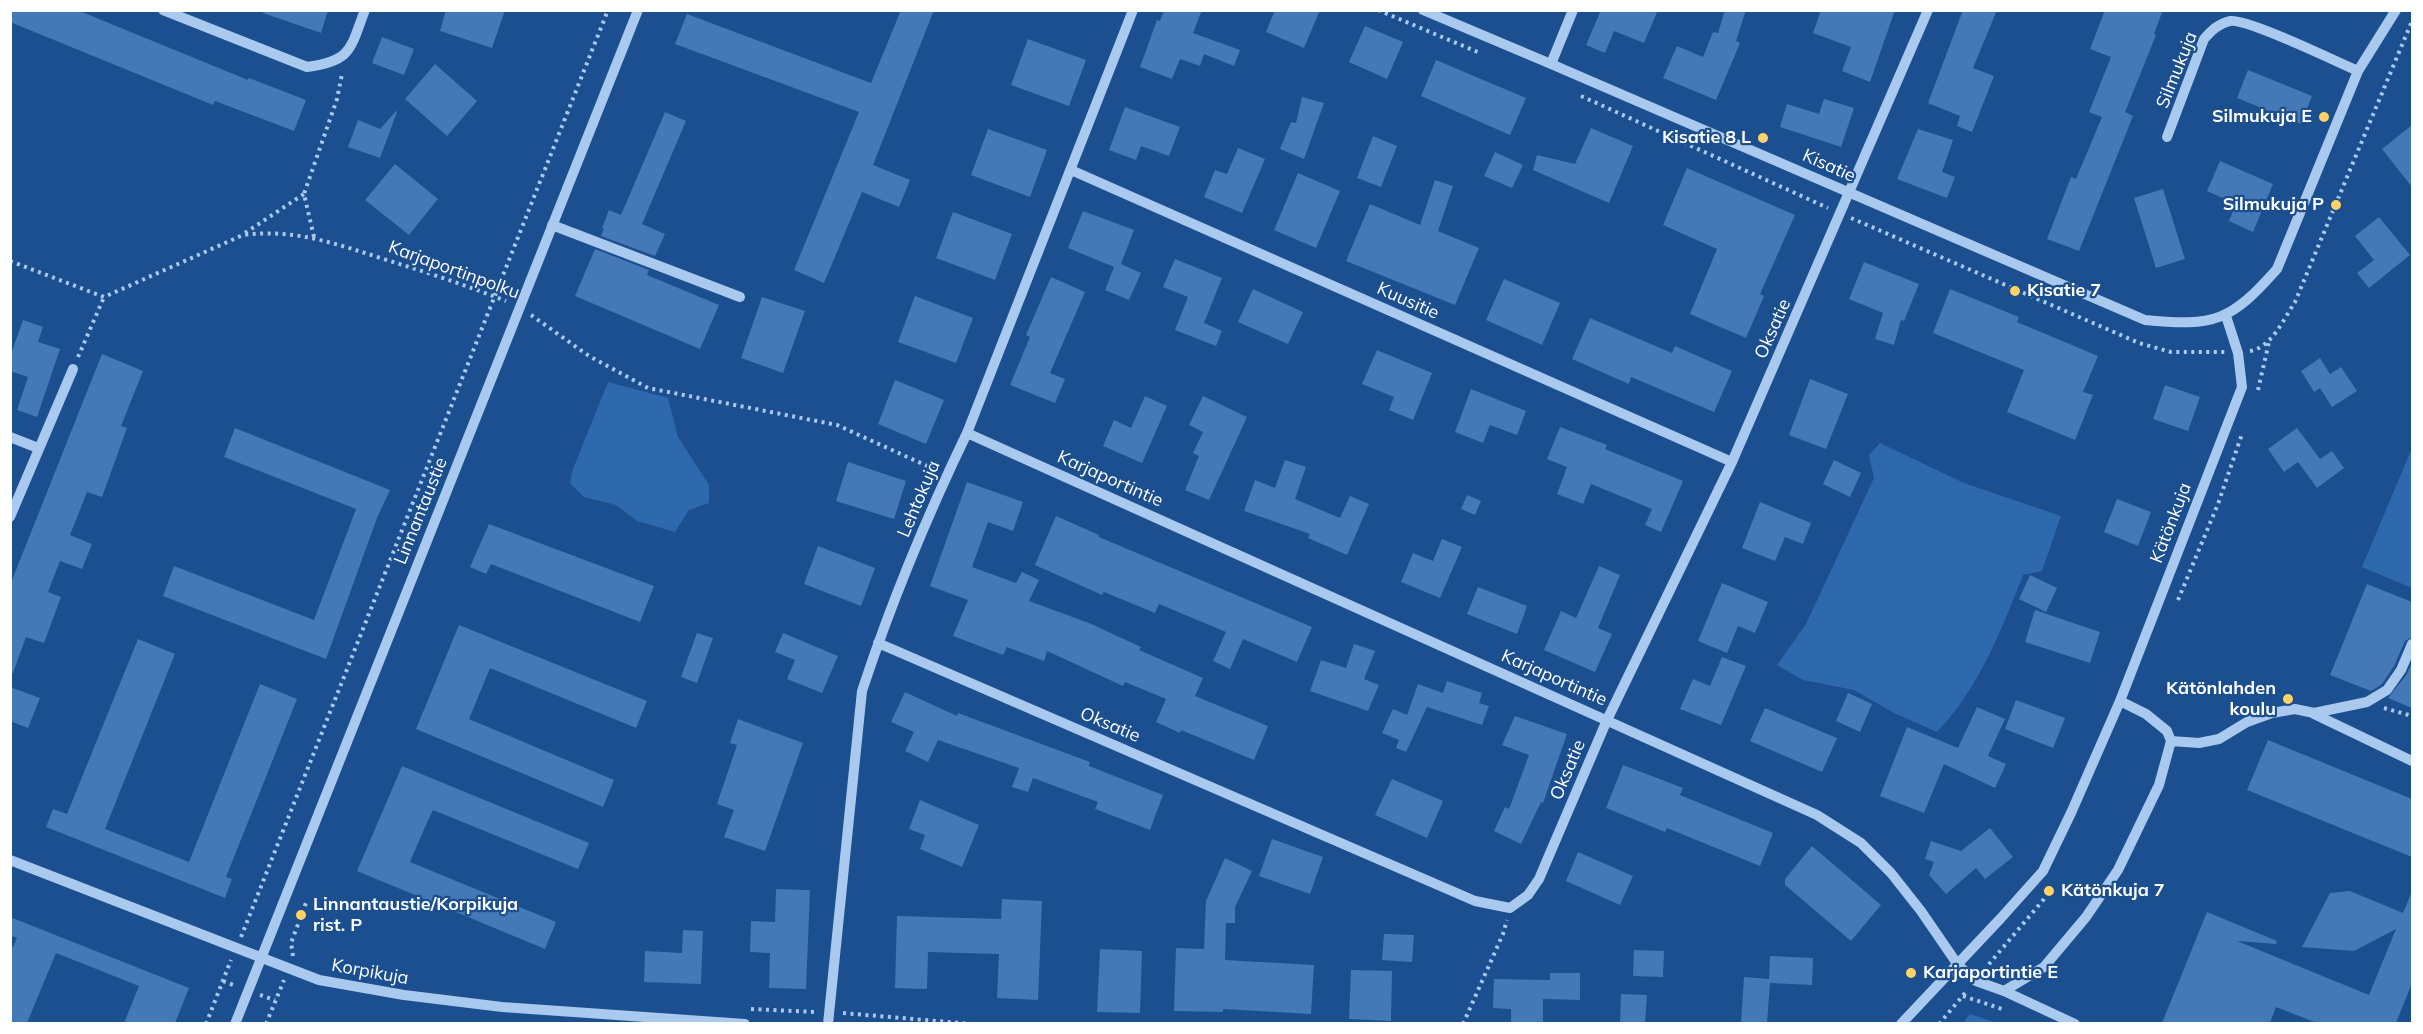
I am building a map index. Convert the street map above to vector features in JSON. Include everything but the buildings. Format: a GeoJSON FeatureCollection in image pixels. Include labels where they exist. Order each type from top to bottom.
{"type":"FeatureCollection","features":[{"type":"Feature","properties":{"kind":"street"},"geometry":{"type":"LineString","coordinates":[[163,10],[307,68],[329,64],[345,56],[364,10]]}},
{"type":"Feature","properties":{"kind":"street","name":"Linnantaustie"},"geometry":{"type":"LineString","coordinates":[[235,1023],[638,10]]}},
{"type":"Feature","properties":{"kind":"street","name":"Lehtokuja"},"geometry":{"type":"LineString","coordinates":[[828,1023],[862,691],[878,643],[947,474],[967,433],[1133,10]]}},
{"type":"Feature","properties":{"kind":"street","name":"Kisatie"},"geometry":{"type":"LineString","coordinates":[[1422,10],[2145,320],[2193,324],[2226,316]]}},
{"type":"Feature","properties":{"kind":"street"},"geometry":{"type":"LineString","coordinates":[[1551,64],[1573,10]]}},
{"type":"Feature","properties":{"kind":"street","name":"Oksatie"},"geometry":{"type":"LineString","coordinates":[[878,643],[1474,901],[1510,908],[1528,896],[1539,879],[1608,720],[1732,462],[1928,10]]}},
{"type":"Feature","properties":{"kind":"street"},"geometry":{"type":"LineString","coordinates":[[2226,316],[2254,295],[2277,268],[2358,71],[2396,10]]}},
{"type":"Feature","properties":{"kind":"street","name":"Silmukuja"},"geometry":{"type":"LineString","coordinates":[[2167,137],[2204,39],[2213,27],[2232,21],[2252,25],[2358,71]]}},
{"type":"Feature","properties":{"kind":"street","name":"Kuusitie"},"geometry":{"type":"LineString","coordinates":[[1071,170],[1732,462]]}},
{"type":"Feature","properties":{"kind":"street"},"geometry":{"type":"LineString","coordinates":[[552,225],[740,297]]}},
{"type":"Feature","properties":{"kind":"street","name":"Kätönkuja"},"geometry":{"type":"LineString","coordinates":[[1901,1023],[1958,965],[2043,871],[2071,813],[2120,701],[2242,387],[2238,352],[2226,316]]}},
{"type":"Feature","properties":{"kind":"street"},"geometry":{"type":"LineString","coordinates":[[10,517],[73,369]]}},
{"type":"Feature","properties":{"kind":"street","name":"Karjaportintie"},"geometry":{"type":"LineString","coordinates":[[967,433],[1817,815],[1861,843],[1891,873],[1916,903],[1958,965],[1976,981],[2075,1023]]}},
{"type":"Feature","properties":{"kind":"street"},"geometry":{"type":"LineString","coordinates":[[10,437],[38,448]]}},
{"type":"Feature","properties":{"kind":"street"},"geometry":{"type":"LineString","coordinates":[[2314,713],[2367,702],[2387,690],[2401,670],[2412,644]]}},
{"type":"Feature","properties":{"kind":"street"},"geometry":{"type":"LineString","coordinates":[[2004,991],[2044,967],[2086,917],[2118,870],[2159,785],[2171,741],[2167,731],[2146,714],[2120,701]]}},
{"type":"Feature","properties":{"kind":"street"},"geometry":{"type":"LineString","coordinates":[[2171,741],[2199,743],[2219,739],[2247,722],[2272,713],[2295,710],[2314,713],[2412,761]]}},
{"type":"Feature","properties":{"kind":"street","name":"Korpikuja"},"geometry":{"type":"LineString","coordinates":[[10,860],[319,980],[404,995],[502,1007],[746,1023]]}},
{"type":"Feature","properties":{"kind":"path"},"geometry":{"type":"LineString","coordinates":[[206,1023],[247,925],[493,296],[608,10]]}},
{"type":"Feature","properties":{"kind":"path"},"geometry":{"type":"LineString","coordinates":[[1378,10],[1485,55]]}},
{"type":"Feature","properties":{"kind":"path"},"geometry":{"type":"LineString","coordinates":[[1574,93],[1841,214],[2139,343],[2171,352],[2238,352],[2256,350],[2269,341],[2295,302],[2412,21]]}},
{"type":"Feature","properties":{"kind":"path"},"geometry":{"type":"LineString","coordinates":[[314,237],[304,194],[337,99],[345,56]]}},
{"type":"Feature","properties":{"kind":"path"},"geometry":{"type":"LineString","coordinates":[[243,235],[304,194]]}},
{"type":"Feature","properties":{"kind":"path","name":"Karjaportinpolku"},"geometry":{"type":"LineString","coordinates":[[104,297],[243,235],[266,232],[314,237],[519,306],[589,356],[648,388],[837,425],[947,474]]}},
{"type":"Feature","properties":{"kind":"path"},"geometry":{"type":"LineString","coordinates":[[10,261],[104,297],[73,369]]}},
{"type":"Feature","properties":{"kind":"path"},"geometry":{"type":"LineString","coordinates":[[2367,702],[2412,716]]}},
{"type":"Feature","properties":{"kind":"path"},"geometry":{"type":"LineString","coordinates":[[291,943],[307,900]]}},
{"type":"Feature","properties":{"kind":"path"},"geometry":{"type":"LineString","coordinates":[[1463,1023],[1503,934],[1510,908]]}},
{"type":"Feature","properties":{"kind":"path"},"geometry":{"type":"LineString","coordinates":[[294,952],[300,956]]}},
{"type":"Feature","properties":{"kind":"path"},"geometry":{"type":"LineString","coordinates":[[266,1023],[275,1000]]}},
{"type":"Feature","properties":{"kind":"path"},"geometry":{"type":"LineString","coordinates":[[742,1009],[830,1012],[972,1023]]}},
{"type":"Feature","properties":{"kind":"shaded area"},"geometry":{"type":"Polygon","coordinates":[[[608,382],[668,398],[678,437],[709,485],[709,503],[689,510],[675,532],[637,521],[616,505],[584,497],[570,483],[573,469],[608,382]]]}},
{"type":"Feature","properties":{"kind":"shaded area"},"geometry":{"type":"Polygon","coordinates":[[[1880,443],[1964,483],[2061,516],[2042,571],[2023,575],[1988,658],[1965,697],[1937,732],[1894,713],[1854,690],[1803,680],[1777,665],[1806,624],[1874,478],[1869,455],[1880,443]]]}},
{"type":"Feature","properties":{"kind":"shaded area"},"geometry":{"type":"Polygon","coordinates":[[[2412,448],[2412,588],[2362,567],[2412,448]]]}},
{"type":"Feature","properties":{"kind":"shaded area"},"geometry":{"type":"Polygon","coordinates":[[[1970,1014],[1997,1023],[1963,1023],[1970,1014]]]}},
{"type":"Feature","properties":{"kind":"place","name":"Silmukuja E"},"geometry":{"type":"Point","coordinates":[2324,117]}},
{"type":"Feature","properties":{"kind":"place","name":"Kisatie 8 L"},"geometry":{"type":"Point","coordinates":[1763,138]}},
{"type":"Feature","properties":{"kind":"place","name":"Silmukuja P"},"geometry":{"type":"Point","coordinates":[2336,205]}},
{"type":"Feature","properties":{"kind":"place","name":"Kisatie 7"},"geometry":{"type":"Point","coordinates":[2015,291]}},
{"type":"Feature","properties":{"kind":"place","name":"Kätönlahden koulu"},"geometry":{"type":"Point","coordinates":[2288,699]}},
{"type":"Feature","properties":{"kind":"place","name":"Kätönkuja 7"},"geometry":{"type":"Point","coordinates":[2049,891]}},
{"type":"Feature","properties":{"kind":"place","name":"Linnantaustie/Korpikuja rist. P"},"geometry":{"type":"Point","coordinates":[301,915]}},
{"type":"Feature","properties":{"kind":"place","name":"Karjaportintie E"},"geometry":{"type":"Point","coordinates":[1911,973]}}]}
